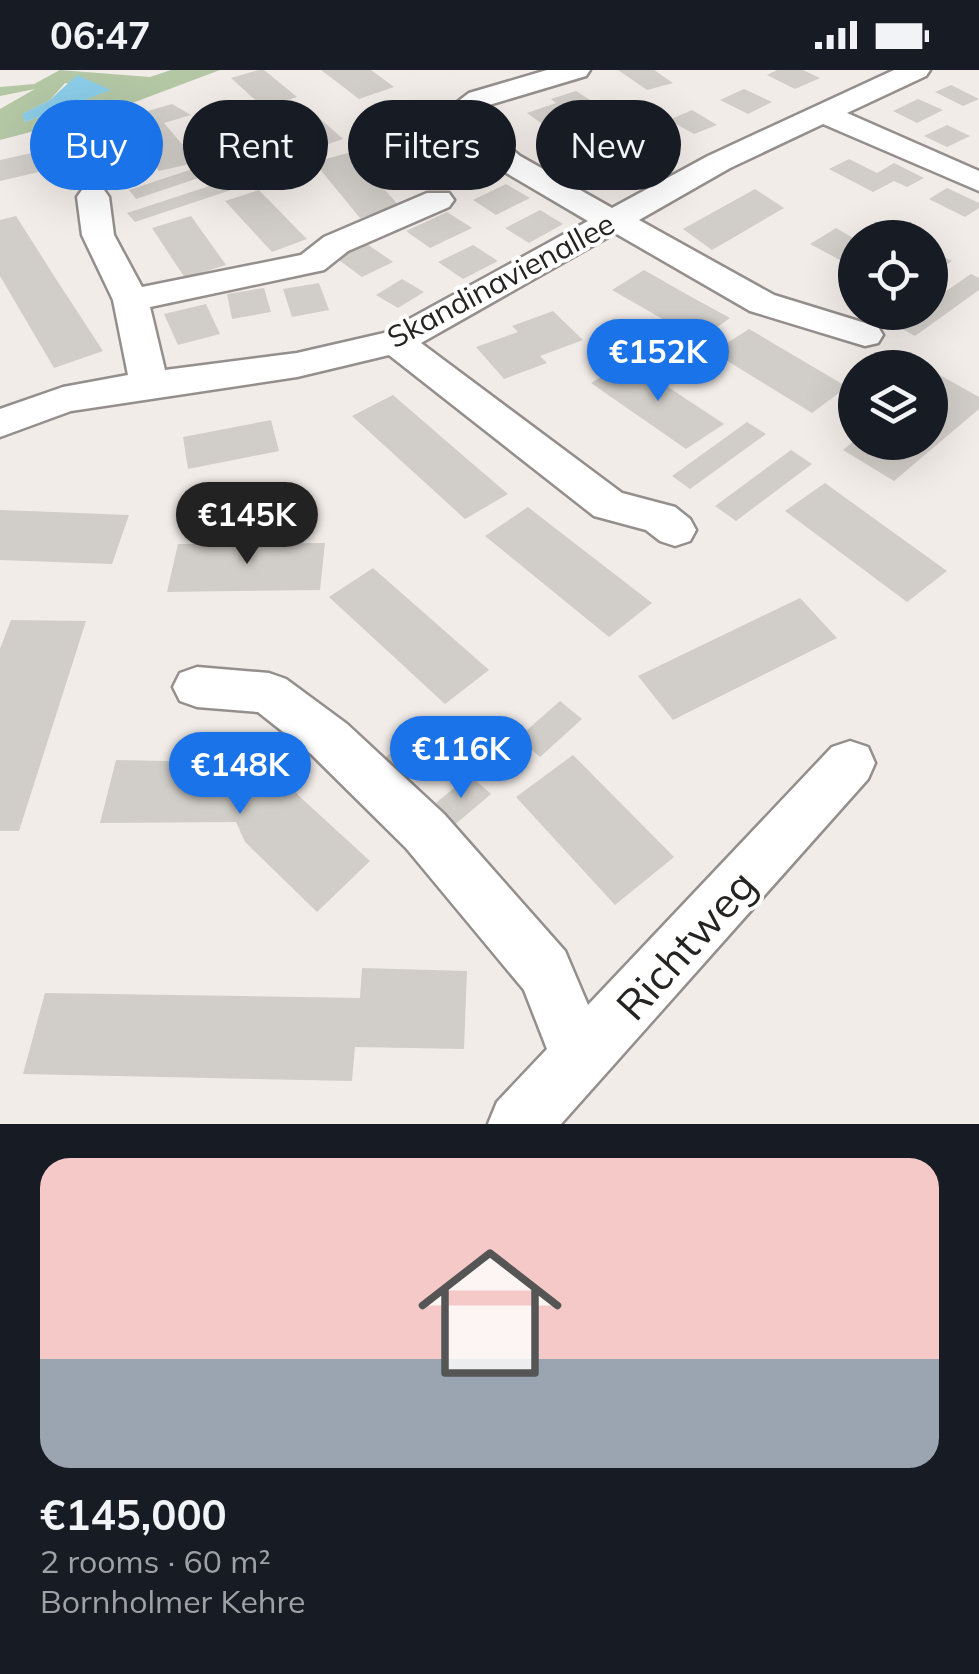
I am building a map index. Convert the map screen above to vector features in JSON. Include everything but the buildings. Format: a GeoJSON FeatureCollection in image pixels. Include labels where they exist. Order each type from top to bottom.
{"type":"FeatureCollection","features":[{"type":"Feature","properties":{"kind":"street"},"geometry":{"type":"LineString","coordinates":[[576,70],[478,100],[452,116],[509,162],[762,303],[865,334]]}},
{"type":"Feature","properties":{"kind":"street","name":"Skandinavienallee"},"geometry":{"type":"LineString","coordinates":[[0,424],[63,400],[149,384],[297,365],[396,342],[719,162],[916,70]]}},
{"type":"Feature","properties":{"kind":"street"},"geometry":{"type":"LineString","coordinates":[[822,113],[979,182]]}},
{"type":"Feature","properties":{"kind":"street"},"geometry":{"type":"LineString","coordinates":[[93,197],[98,235],[131,300],[149,384]]}},
{"type":"Feature","properties":{"kind":"street"},"geometry":{"type":"LineString","coordinates":[[131,300],[312,263],[336,244],[438,200]]}},
{"type":"Feature","properties":{"kind":"street"},"geometry":{"type":"LineString","coordinates":[[396,342],[609,505],[660,518],[675,530]]}},
{"type":"Feature","properties":{"kind":"street"},"geometry":{"type":"LineString","coordinates":[[197,686],[269,693],[329,739],[425,831],[544,971],[581,1060]]}},
{"type":"Feature","properties":{"kind":"street","name":"Richtweg"},"geometry":{"type":"LineString","coordinates":[[518,1124],[581,1060],[850,763]]}},
{"type":"Feature","properties":{"kind":"green space"},"geometry":{"type":"Polygon","coordinates":[[[60,70],[150,77],[171,70],[220,70],[140,100],[83,100],[109,90],[65,83],[50,100],[30,100],[30,110],[23,114],[25,122],[30,120],[30,132],[0,140],[0,109],[35,89],[0,96],[0,87],[34,84],[60,70]]]}},
{"type":"Feature","properties":{"kind":"water"},"geometry":{"type":"Polygon","coordinates":[[[77,75],[111,90],[84,100],[50,100],[77,75]]]}},
{"type":"Feature","properties":{"kind":"water"},"geometry":{"type":"Polygon","coordinates":[[[30,110],[30,120],[25,122],[22,114],[30,110]]]}}]}
